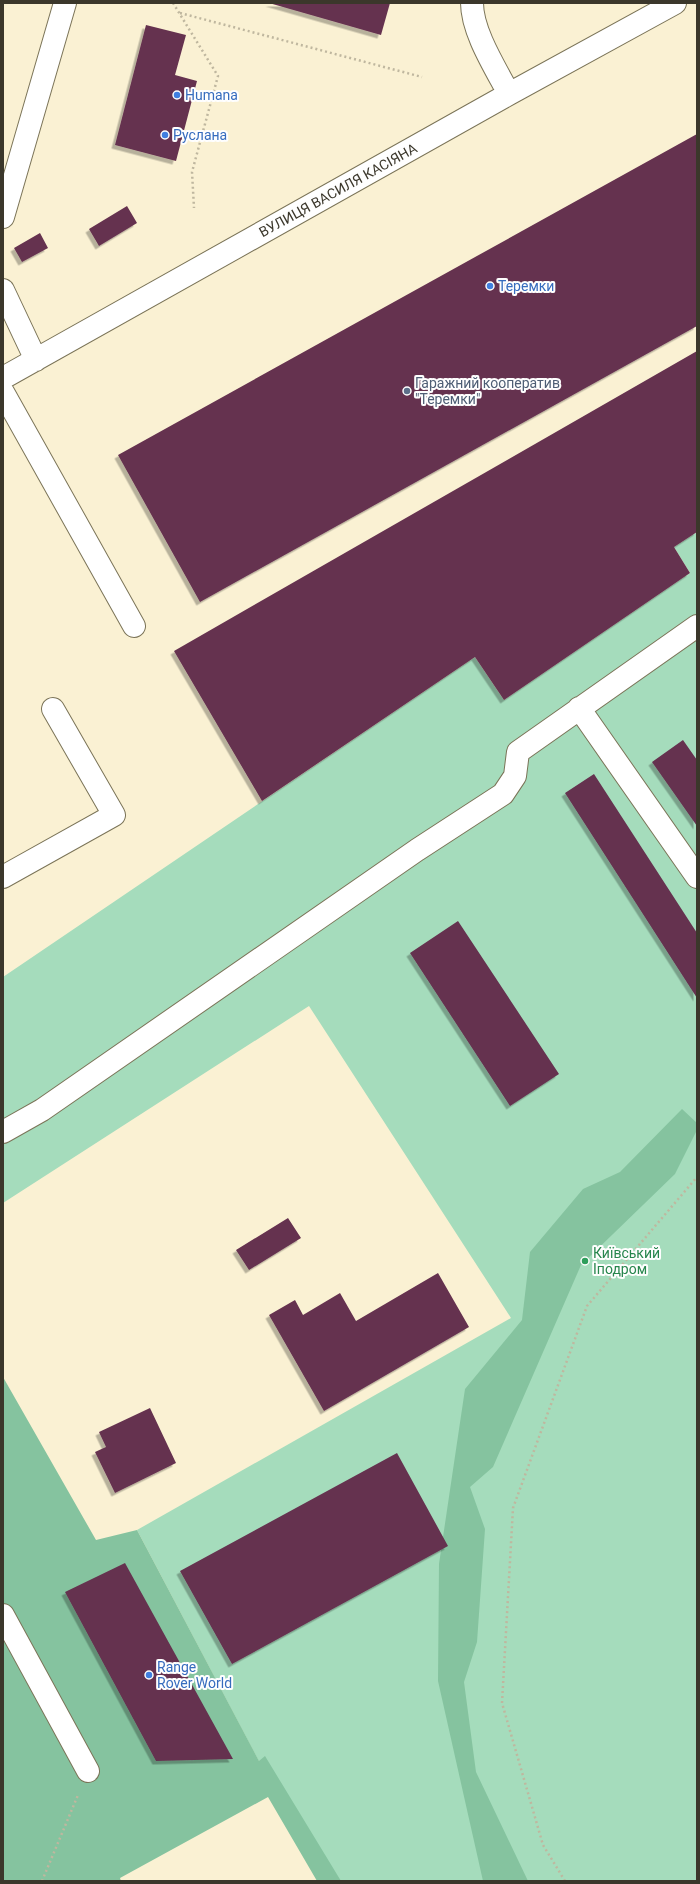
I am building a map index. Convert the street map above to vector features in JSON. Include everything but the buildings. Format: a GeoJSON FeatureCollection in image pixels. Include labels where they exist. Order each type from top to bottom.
{"type":"FeatureCollection","features":[{"type":"Feature","properties":{"kind":"street"},"geometry":{"type":"LineString","coordinates":[[3,217],[65,3]]}},
{"type":"Feature","properties":{"kind":"street"},"geometry":{"type":"LineString","coordinates":[[472,3],[472,12],[482,42],[509,94]]}},
{"type":"Feature","properties":{"kind":"street","name":"ВУЛИЦЯ ВАСИЛЯ КАСІЯНА"},"geometry":{"type":"LineString","coordinates":[[3,378],[509,94],[675,3]]}},
{"type":"Feature","properties":{"kind":"street"},"geometry":{"type":"LineString","coordinates":[[3,290],[36,360]]}},
{"type":"Feature","properties":{"kind":"street"},"geometry":{"type":"LineString","coordinates":[[3,392],[134,626]]}},
{"type":"Feature","properties":{"kind":"street"},"geometry":{"type":"LineString","coordinates":[[3,1132],[42,1110],[417,850],[503,794],[515,776],[518,752],[697,626]]}},
{"type":"Feature","properties":{"kind":"street"},"geometry":{"type":"LineString","coordinates":[[579,708],[697,877]]}},
{"type":"Feature","properties":{"kind":"street"},"geometry":{"type":"LineString","coordinates":[[3,877],[114,815],[53,709]]}},
{"type":"Feature","properties":{"kind":"street"},"geometry":{"type":"LineString","coordinates":[[3,1615],[88,1771]]}},
{"type":"Feature","properties":{"kind":"path"},"geometry":{"type":"LineString","coordinates":[[173,3],[218,76],[192,172],[194,208]]}},
{"type":"Feature","properties":{"kind":"path"},"geometry":{"type":"LineString","coordinates":[[180,13],[422,77]]}},
{"type":"Feature","properties":{"kind":"path"},"geometry":{"type":"LineString","coordinates":[[565,1881],[543,1845],[502,1703],[513,1508],[587,1306],[697,1177]]}},
{"type":"Feature","properties":{"kind":"path"},"geometry":{"type":"LineString","coordinates":[[42,1881],[88,1771]]}},
{"type":"Feature","properties":{"kind":"green space","name":"Київський Іподром"},"geometry":{"type":"Polygon","coordinates":[[[697,532],[697,1881],[322,1881],[137,1530],[511,1318],[309,1006],[3,1203],[3,977],[475,657],[504,700],[690,573],[674,547],[697,532]]]}},
{"type":"Feature","properties":{"kind":"green space"},"geometry":{"type":"Polygon","coordinates":[[[682,1109],[697,1123],[697,1130],[675,1174],[581,1265],[493,1467],[470,1487],[485,1529],[477,1642],[464,1682],[476,1772],[528,1881],[483,1881],[438,1681],[439,1564],[465,1389],[522,1320],[530,1252],[583,1189],[620,1172],[682,1109]]]}},
{"type":"Feature","properties":{"kind":"green space"},"geometry":{"type":"Polygon","coordinates":[[[3,1377],[96,1540],[137,1530],[259,1761],[265,1756],[341,1881],[317,1881],[268,1797],[120,1878],[121,1881],[3,1881],[3,1377]]]}},
{"type":"Feature","properties":{"kind":"place","name":"Humana"},"geometry":{"type":"Point","coordinates":[177,95]}},
{"type":"Feature","properties":{"kind":"place","name":"Руслана"},"geometry":{"type":"Point","coordinates":[165,135]}},
{"type":"Feature","properties":{"kind":"place","name":"Теремки"},"geometry":{"type":"Point","coordinates":[490,286]}},
{"type":"Feature","properties":{"kind":"place","name":"Гаражний кооператив \"Теремки\""},"geometry":{"type":"Point","coordinates":[407,391]}},
{"type":"Feature","properties":{"kind":"place","name":"Київський Іподром"},"geometry":{"type":"Point","coordinates":[585,1261]}},
{"type":"Feature","properties":{"kind":"place","name":"Range Rover World"},"geometry":{"type":"Point","coordinates":[149,1675]}}]}
